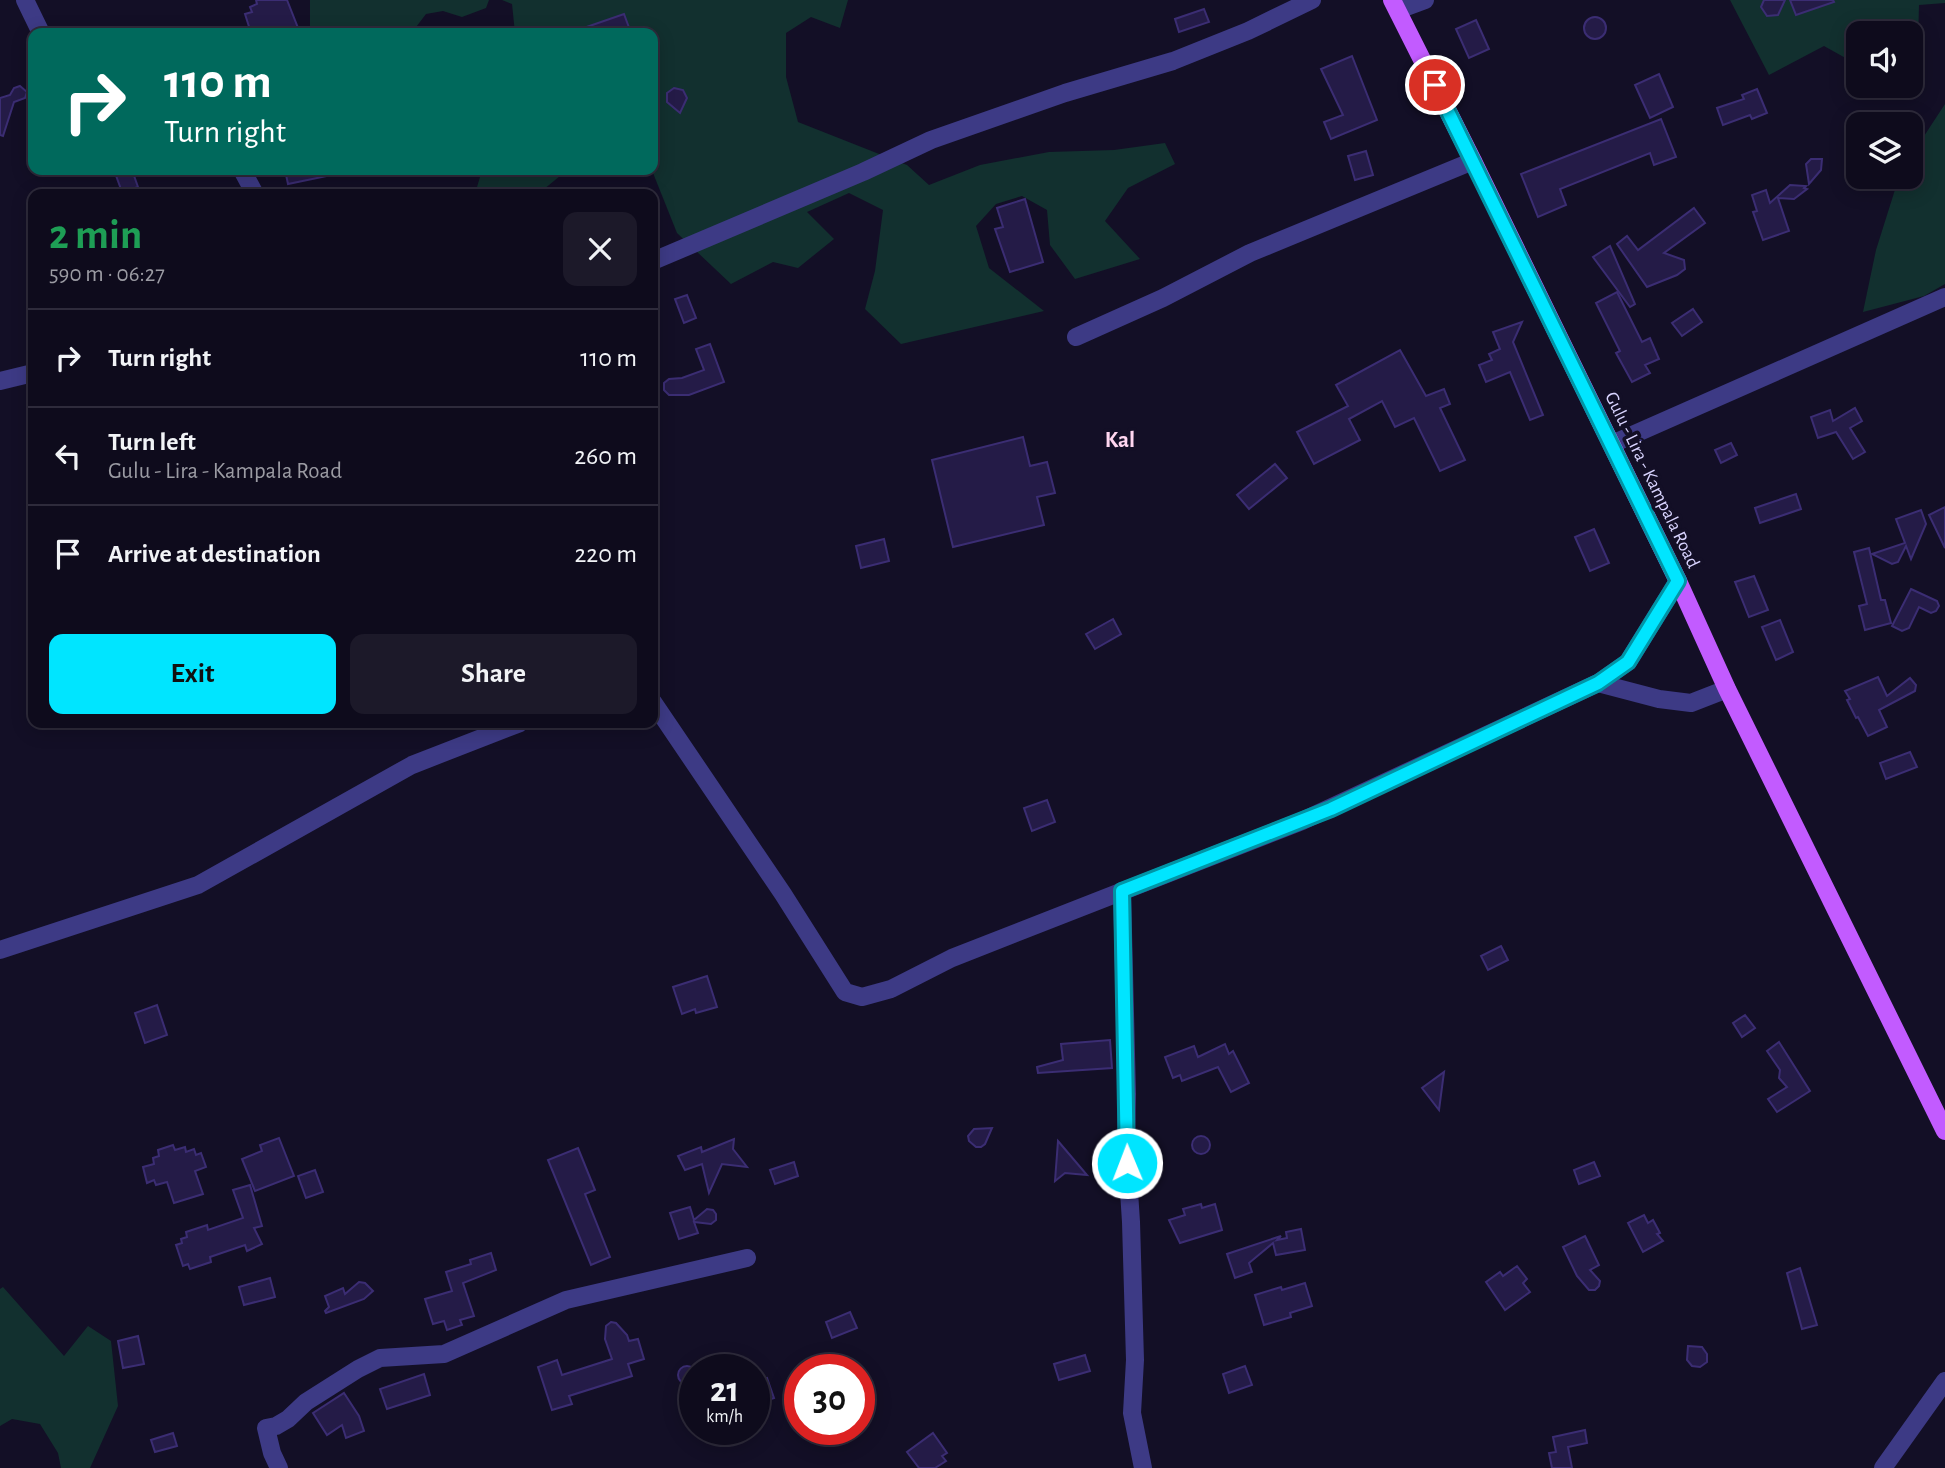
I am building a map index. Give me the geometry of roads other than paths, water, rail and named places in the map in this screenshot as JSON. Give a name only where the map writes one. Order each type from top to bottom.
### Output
[{"type":"main road","name":"Gulu - Lira - Kampala Road","points":[[1395,5],[1612,444],[1727,689],[1945,1131]]},
{"type":"street","points":[[25,0],[39,28]]},
{"type":"street","points":[[658,259],[863,172],[931,140],[1065,93],[1173,61],[1248,31],[1312,0]]},
{"type":"street","points":[[1395,5],[1425,0]]},
{"type":"street","points":[[1076,337],[1163,298],[1250,253],[1473,160]]},
{"type":"street","points":[[1612,444],[1945,297]]},
{"type":"street","points":[[0,382],[28,374]]},
{"type":"street","points":[[658,709],[776,883],[845,992],[862,997],[891,989],[952,958],[1331,809],[1598,683],[1628,662],[1678,581]]},
{"type":"street","points":[[1598,683],[1659,699],[1691,703],[1727,689]]},
{"type":"street","points":[[0,950],[198,885],[412,765],[507,728]]},
{"type":"street","points":[[1122,891],[1126,1145],[1135,1360],[1132,1413],[1143,1468]]},
{"type":"street","points":[[279,1468],[266,1428],[288,1419],[306,1402],[380,1358],[444,1354],[566,1300],[747,1258]]},
{"type":"street","points":[[1883,1468],[1945,1381]]},
{"type":"district","name":"Kal","points":[[1120,440]]}]
